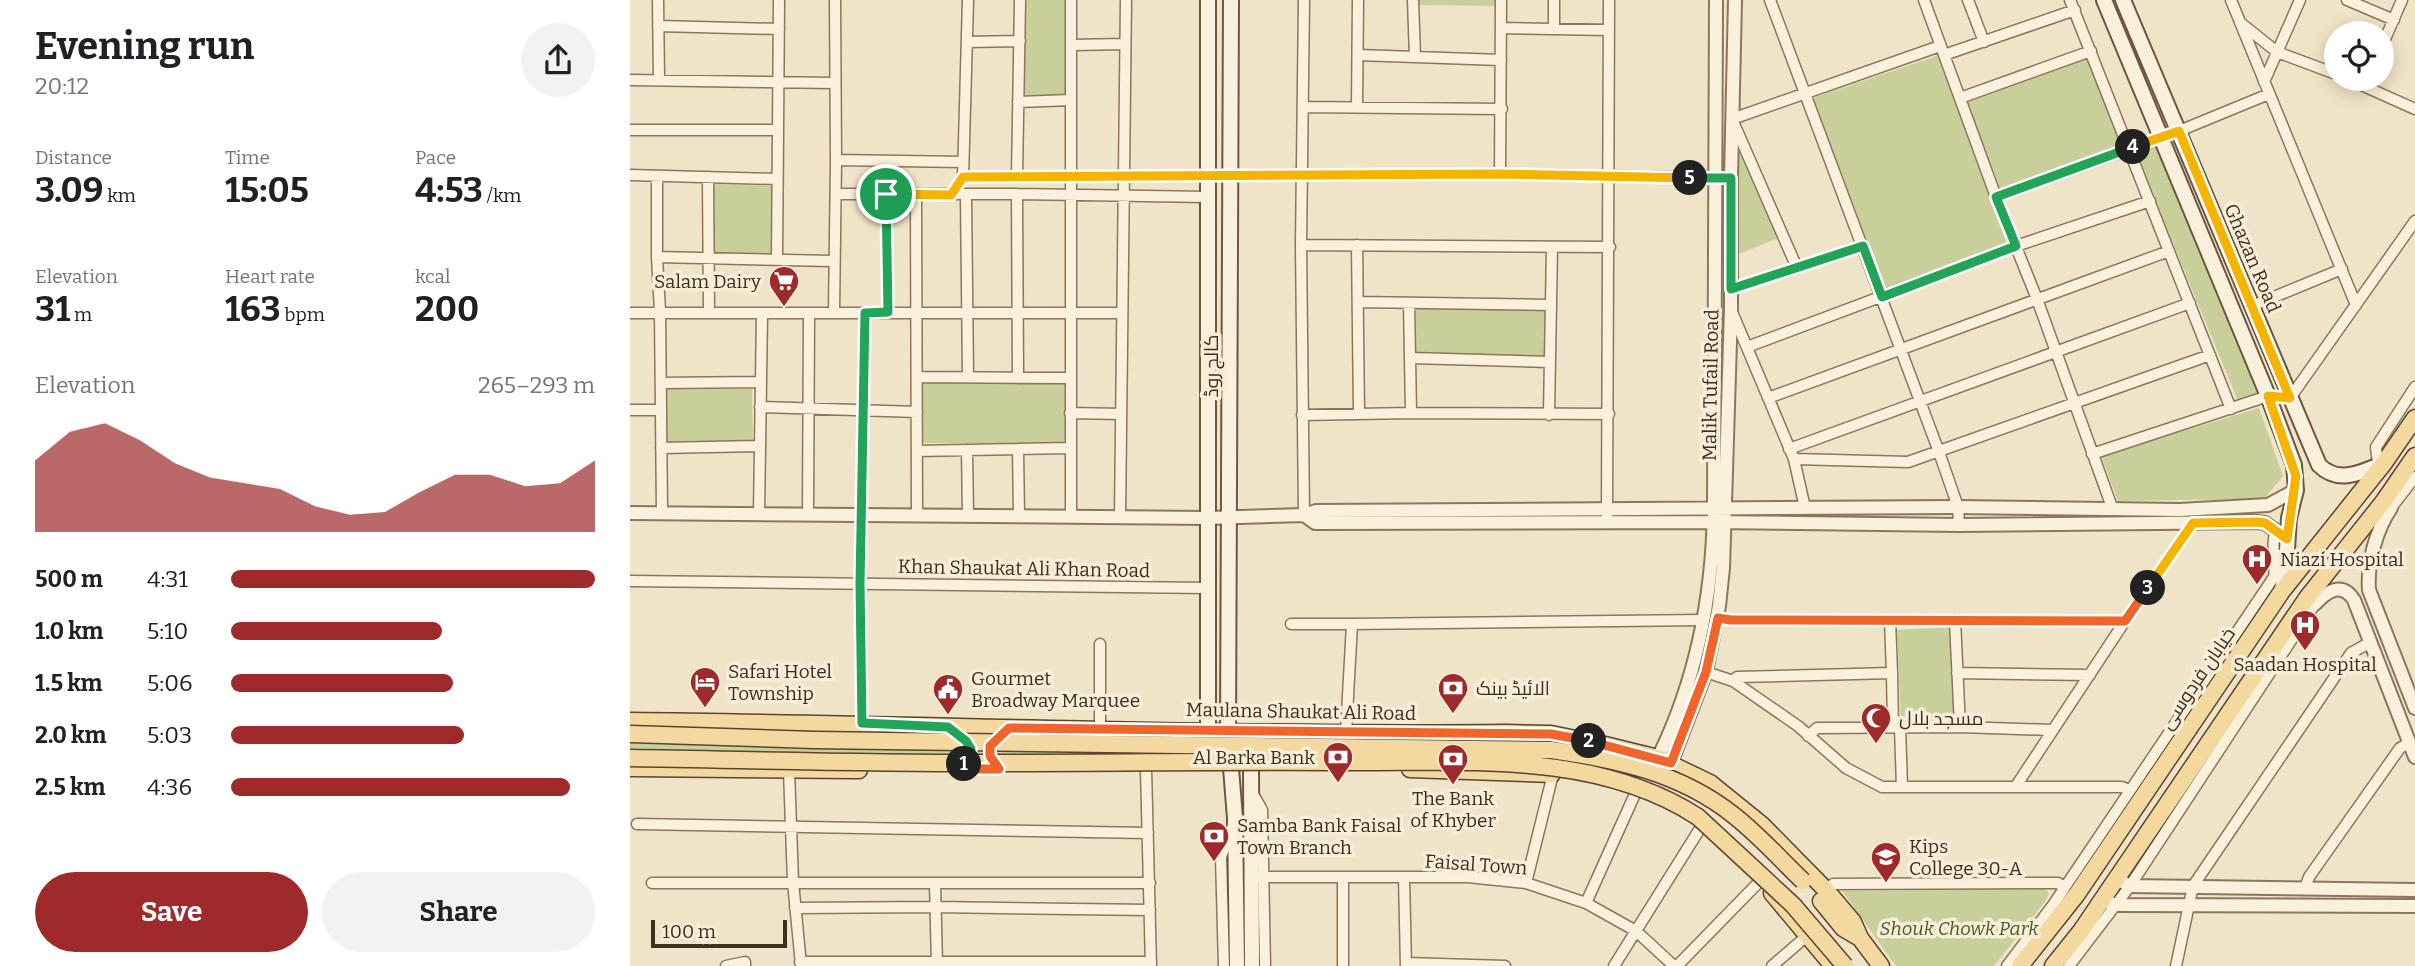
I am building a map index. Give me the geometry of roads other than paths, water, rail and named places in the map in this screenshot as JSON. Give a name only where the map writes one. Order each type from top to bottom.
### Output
[{"type":"main road","name":"کالج روڈ","points":[[1208,0],[1208,732]]},
{"type":"main road","name":"کالج روڈ","points":[[1228,732],[1231,0]]},
{"type":"main road","name":"Ghazan Road","points":[[2104,0],[2294,465],[2296,491],[2281,535],[2287,566],[2282,591]]},
{"type":"main road","name":"Ghazan Road","points":[[2123,0],[2313,454],[2325,471],[2332,475],[2345,476],[2384,463]]},
{"type":"main road","name":"خیابان فردوسی","points":[[2020,966],[2077,894],[2136,793],[2282,591],[2384,463],[2415,418]]},
{"type":"main road","points":[[2053,966],[2123,883],[2150,829],[2311,601],[2387,505],[2415,456]]},
{"type":"main road","name":"Maulana Shaukat Ali Road","points":[[630,721],[862,723],[1208,732],[1506,733],[1551,734],[1578,738],[1664,760],[1710,783],[1734,801],[1789,851],[1826,890],[1853,922],[1860,938],[1881,966]]},
{"type":"main road","points":[[948,727],[966,741],[971,749],[968,760],[955,769]]},
{"type":"main road","points":[[999,769],[990,756],[990,746],[1009,728]]},
{"type":"main road","points":[[1501,772],[1486,760],[1483,752],[1486,744],[1506,733]]},
{"type":"main road","points":[[630,734],[814,740],[1531,748],[1582,754],[1652,771],[1692,788],[1732,814],[1803,881],[1843,928],[1860,938]]},
{"type":"main road","points":[[1448,734],[1463,750],[1461,761],[1453,771]]},
{"type":"main road","points":[[630,758],[1012,763],[1410,762],[1524,765],[1573,770],[1602,776],[1646,791],[1682,806],[1699,817],[1777,888],[1846,966]]},
{"type":"main road","points":[[630,768],[1251,768],[1553,774],[1595,782],[1653,800],[1701,827],[1760,881],[1833,966]]},
{"type":"main road","points":[[1231,768],[1235,818],[1237,966]]},
{"type":"main road","points":[[1251,768],[1258,877],[1252,966]]},
{"type":"main road","points":[[2136,793],[2143,806],[2129,833],[2131,837],[2137,838],[2150,829]]},
{"type":"street","points":[[658,0],[659,80]]},
{"type":"street","points":[[777,260],[779,0]]},
{"type":"street","points":[[834,313],[835,0]]},
{"type":"street","points":[[951,195],[963,177],[968,0]]},
{"type":"street","points":[[1017,176],[1020,0]]},
{"type":"street","points":[[1071,0],[1071,517]]},
{"type":"street","points":[[1120,517],[1126,0]]},
{"type":"street","points":[[1304,0],[1301,245],[1304,515]]},
{"type":"street","points":[[1357,107],[1358,0]]},
{"type":"street","points":[[1413,0],[1415,57]]},
{"type":"street","points":[[1500,174],[1501,0]]},
{"type":"street","points":[[1554,0],[1554,29]]},
{"type":"street","points":[[1607,523],[1609,0]]},
{"type":"street","name":"Malik Tufail Road","points":[[1664,760],[1706,672],[1720,522],[1714,178],[1716,0]]},
{"type":"street","name":"Malik Tufail Road","points":[[1720,507],[1731,309],[1735,0]]},
{"type":"street","points":[[1770,0],[1921,401],[1958,507],[1959,525]]},
{"type":"street","points":[[1924,0],[2113,510]]},
{"type":"street","points":[[1968,0],[1984,41]]},
{"type":"street","points":[[2231,0],[2356,304]]},
{"type":"street","points":[[2264,82],[2300,0]]},
{"type":"street","points":[[2347,0],[2394,20],[2402,0]]},
{"type":"street","points":[[1797,268],[1732,119],[1942,51],[1984,41],[2073,5],[2231,409]]},
{"type":"street","points":[[2240,22],[2277,52],[2324,70]]},
{"type":"street","points":[[658,26],[779,29]]},
{"type":"street","points":[[1501,28],[1609,30]]},
{"type":"street","points":[[967,42],[1020,41]]},
{"type":"street","points":[[1072,45],[1125,44]]},
{"type":"street","points":[[1960,98],[2091,51]]},
{"type":"street","points":[[1358,55],[1501,60]]},
{"type":"street","points":[[630,80],[835,83]]},
{"type":"street","points":[[2382,91],[2415,109]]},
{"type":"street","points":[[1996,197],[2179,131],[2269,94]]},
{"type":"street","points":[[1018,102],[1071,100]]},
{"type":"street","points":[[1304,107],[1502,109]]},
{"type":"street","points":[[630,130],[778,130]]},
{"type":"street","points":[[836,160],[963,162]]},
{"type":"street","points":[[963,177],[1500,174],[1731,178]]},
{"type":"street","points":[[630,175],[777,179]]},
{"type":"street","points":[[657,176],[662,513]]},
{"type":"street","points":[[708,177],[709,313]]},
{"type":"street","points":[[836,194],[1208,197]]},
{"type":"street","points":[[886,194],[888,312]]},
{"type":"street","points":[[916,194],[917,516]]},
{"type":"street","points":[[1017,194],[1018,378]]},
{"type":"street","points":[[966,195],[968,377]]},
{"type":"street","points":[[1747,347],[2016,246],[2150,201]]},
{"type":"street","points":[[2092,454],[2268,396],[2290,398],[2415,221]]},
{"type":"street","points":[[1301,245],[1609,247]]},
{"type":"street","points":[[1357,245],[1359,414]]},
{"type":"street","points":[[1731,289],[1863,246]]},
{"type":"street","points":[[1549,415],[1552,247]]},
{"type":"street","points":[[1768,398],[2169,251]]},
{"type":"street","points":[[657,257],[833,261]]},
{"type":"street","points":[[2252,306],[2342,269]]},
{"type":"street","points":[[1357,302],[1551,305]]},
{"type":"street","points":[[1409,303],[1411,413]]},
{"type":"street","points":[[1789,449],[2190,303]]},
{"type":"street","points":[[1731,309],[1794,459],[1805,508]]},
{"type":"street","points":[[630,313],[1122,313]]},
{"type":"street","points":[[862,723],[860,583],[865,313]]},
{"type":"street","points":[[759,514],[762,314]]},
{"type":"street","points":[[808,515],[809,314]]},
{"type":"street","points":[[1794,459],[1908,462],[2210,355]]},
{"type":"street","points":[[1411,358],[1550,362]]},
{"type":"street","points":[[917,377],[1070,378]]},
{"type":"street","points":[[661,383],[760,382]]},
{"type":"street","points":[[2384,463],[2377,457],[2376,447],[2415,387]]},
{"type":"street","points":[[760,407],[917,412]]},
{"type":"street","points":[[630,410],[661,410]]},
{"type":"street","points":[[1070,413],[1121,414]]},
{"type":"street","points":[[1302,415],[1609,414]]},
{"type":"street","points":[[661,448],[759,446]]},
{"type":"street","points":[[1018,449],[1019,516]]},
{"type":"street","points":[[917,451],[1070,449]]},
{"type":"street","points":[[967,450],[968,516]]},
{"type":"street","points":[[2415,477],[2387,505],[2369,574],[2369,590],[2415,708]]},
{"type":"street","points":[[630,513],[1208,518],[1304,515],[1316,511],[1720,507],[2113,510],[2259,506],[2274,503],[2296,491]]},
{"type":"street","points":[[1304,515],[1315,523],[1720,522],[1959,525],[2257,522],[2265,523],[2281,535]]},
{"type":"street","points":[[2018,787],[2052,730],[2193,523]]},
{"type":"street","points":[[2007,966],[2136,793],[2274,578],[2276,568],[2273,538],[2281,535]]},
{"type":"street","name":"Khan Shaukat Ali Khan Road","points":[[630,581],[1208,588]]},
{"type":"street","points":[[2123,883],[2311,601],[2326,592],[2346,591],[2354,600],[2415,757]]},
{"type":"street","points":[[1291,624],[1711,619],[2125,621]]},
{"type":"street","name":"Malik Tufail Road","points":[[1664,760],[1711,619]]},
{"type":"street","points":[[1890,620],[1902,787]]},
{"type":"street","points":[[1955,620],[1960,727]]},
{"type":"street","points":[[1346,732],[1352,624]]},
{"type":"street","points":[[2176,966],[2193,886],[2351,653],[2371,642]]},
{"type":"street","points":[[1100,644],[1100,730]]},
{"type":"street","points":[[1706,672],[1733,681],[1808,736],[1846,768],[1882,787],[2122,787],[2136,793]]},
{"type":"street","points":[[1733,681],[1737,677],[1892,673]]},
{"type":"street","points":[[1957,673],[2090,675]]},
{"type":"street","points":[[1808,736],[1817,728],[1960,727],[2052,730]]},
{"type":"street","points":[[2305,888],[2309,877],[2392,758],[2400,748],[2409,743]]},
{"type":"street","points":[[789,770],[793,882],[801,964],[1151,964],[1146,769]]},
{"type":"street","points":[[1526,883],[1553,774]]},
{"type":"street","points":[[1586,903],[1635,794]]},
{"type":"street","points":[[1224,966],[1221,857],[1235,818]]},
{"type":"street","points":[[637,824],[1148,833]]},
{"type":"street","points":[[1614,966],[1701,827]]},
{"type":"street","points":[[1258,877],[1265,966]]},
{"type":"street","name":"Faisal Town","points":[[1258,877],[1468,877],[1526,883],[1586,903],[1636,931],[1675,966]]},
{"type":"street","points":[[1343,877],[1343,966]]},
{"type":"street","points":[[1404,877],[1406,965],[1505,966]]},
{"type":"street","points":[[1675,966],[1760,881]]},
{"type":"street","points":[[652,883],[1150,883]]},
{"type":"street","points":[[935,883],[937,964]]},
{"type":"street","points":[[1826,890],[1833,884],[2058,883],[2064,887]]},
{"type":"street","points":[[2123,883],[2415,890]]},
{"type":"street","points":[[2069,966],[2109,902],[2415,906]]},
{"type":"street","points":[[795,908],[1150,910]]},
{"type":"street","points":[[1772,966],[1808,934]]},
{"type":"street","points":[[726,966],[745,962],[745,966]]},
{"type":"place","name":"Salam Dairy","points":[[784,308]]},
{"type":"place","name":"Niazi Hospital","points":[[2257,586]]},
{"type":"place","name":"Saadan Hospital","points":[[2305,652]]},
{"type":"place","name":"Safari Hotel Township","points":[[705,709]]},
{"type":"place","name":"الائیڈ بینک","points":[[1453,715]]},
{"type":"place","name":"Gourmet Broadway Marquee","points":[[948,716]]},
{"type":"place","name":"مسجد بلال","points":[[1876,745]]},
{"type":"place","name":"Al Barka Bank","points":[[1338,784]]},
{"type":"place","name":"The Bank of Khyber","points":[[1453,786]]},
{"type":"place","name":"Samba Bank Faisal Town Branch","points":[[1214,863]]},
{"type":"place","name":"Kips College 30-A","points":[[1886,884]]},
{"type":"park label","name":"Shouk Chowk Park","points":[[1959,928]]}]
